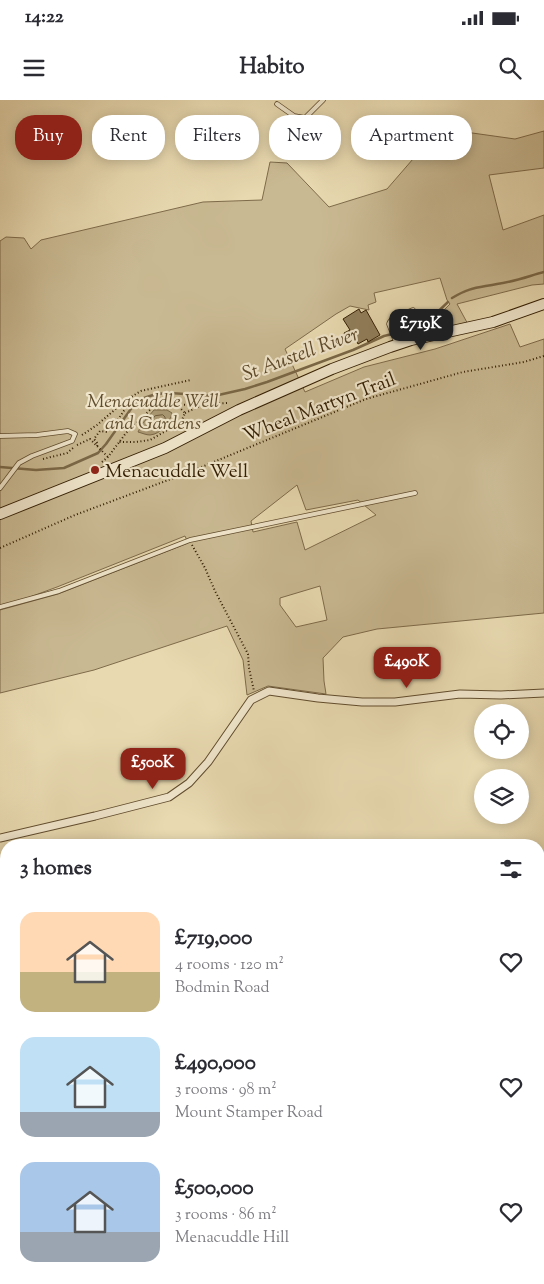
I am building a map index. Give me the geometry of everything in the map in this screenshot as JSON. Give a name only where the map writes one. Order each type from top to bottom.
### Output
[{"type":"main road","points":[[0,514],[165,448],[239,410],[396,342],[494,322],[544,304]]},
{"type":"street","points":[[0,838],[169,797],[189,783],[208,762],[251,700],[269,691],[362,702],[395,702],[460,694],[544,693]]},
{"type":"lane","points":[[277,104],[294,116],[305,118],[323,100]]},
{"type":"lane","points":[[396,342],[389,324],[390,321],[413,310]]},
{"type":"lane","points":[[0,436],[37,435],[68,431],[75,434],[72,441],[19,463],[0,488]]},
{"type":"lane","points":[[0,608],[60,591],[190,540],[415,492]]},
{"type":"path","name":"Wheal Martyn Trail","points":[[0,548],[74,515],[187,473],[366,399],[462,372],[524,362],[544,356]]},
{"type":"path","points":[[72,441],[97,425],[126,400],[141,391],[191,380]]},
{"type":"path","points":[[41,460],[67,453],[76,445],[90,439],[108,457],[126,432],[152,408],[177,405],[228,404]]},
{"type":"path","points":[[177,405],[185,413]]},
{"type":"path","points":[[119,442],[150,440],[176,425],[182,420],[185,413],[203,405]]},
{"type":"path","points":[[98,447],[94,439],[100,431],[106,432],[115,425],[126,408]]},
{"type":"path","points":[[190,540],[248,654],[252,687],[256,697]]},
{"type":"green space","name":"Menacuddle Well and Gardens","points":[[544,131],[544,168],[489,175],[503,230],[544,215],[544,284],[532,285],[457,304],[470,328],[406,344],[408,334],[428,326],[450,304],[440,278],[374,293],[376,302],[368,305],[369,310],[350,306],[285,349],[305,392],[364,367],[435,349],[510,324],[520,347],[544,339],[544,613],[377,629],[343,637],[323,658],[326,694],[268,686],[247,695],[243,660],[227,626],[94,670],[0,693],[0,610],[58,594],[188,543],[185,536],[0,608],[0,241],[6,237],[24,238],[31,249],[41,240],[203,202],[262,200],[270,162],[287,163],[329,207],[387,189],[412,160],[472,160],[472,133],[515,139]],"holes":[[[297,485],[306,510],[358,500],[376,515],[305,550],[297,522],[253,532],[251,521]],[[320,586],[327,620],[296,627],[280,605],[280,598]]]},
{"type":"water","points":[[154,410],[167,410],[172,413],[167,424],[154,434],[148,435],[138,432],[142,424]]},
{"type":"building","points":[[359,309],[361,313],[366,310],[380,335],[368,342],[367,339],[358,344],[356,340],[350,343],[344,333],[350,330],[343,319]]},
{"type":"waterway","name":"St Austell River","points":[[452,298],[474,288],[509,282],[544,272]]},
{"type":"waterway","name":"St Austell River","points":[[0,467],[36,470],[64,468],[98,453],[133,406],[144,398],[156,394],[170,393],[214,396],[245,389],[353,350],[384,336],[417,328],[425,324],[448,302]]},
{"type":"place","name":"Menacuddle Well","points":[[95,470]]}]
